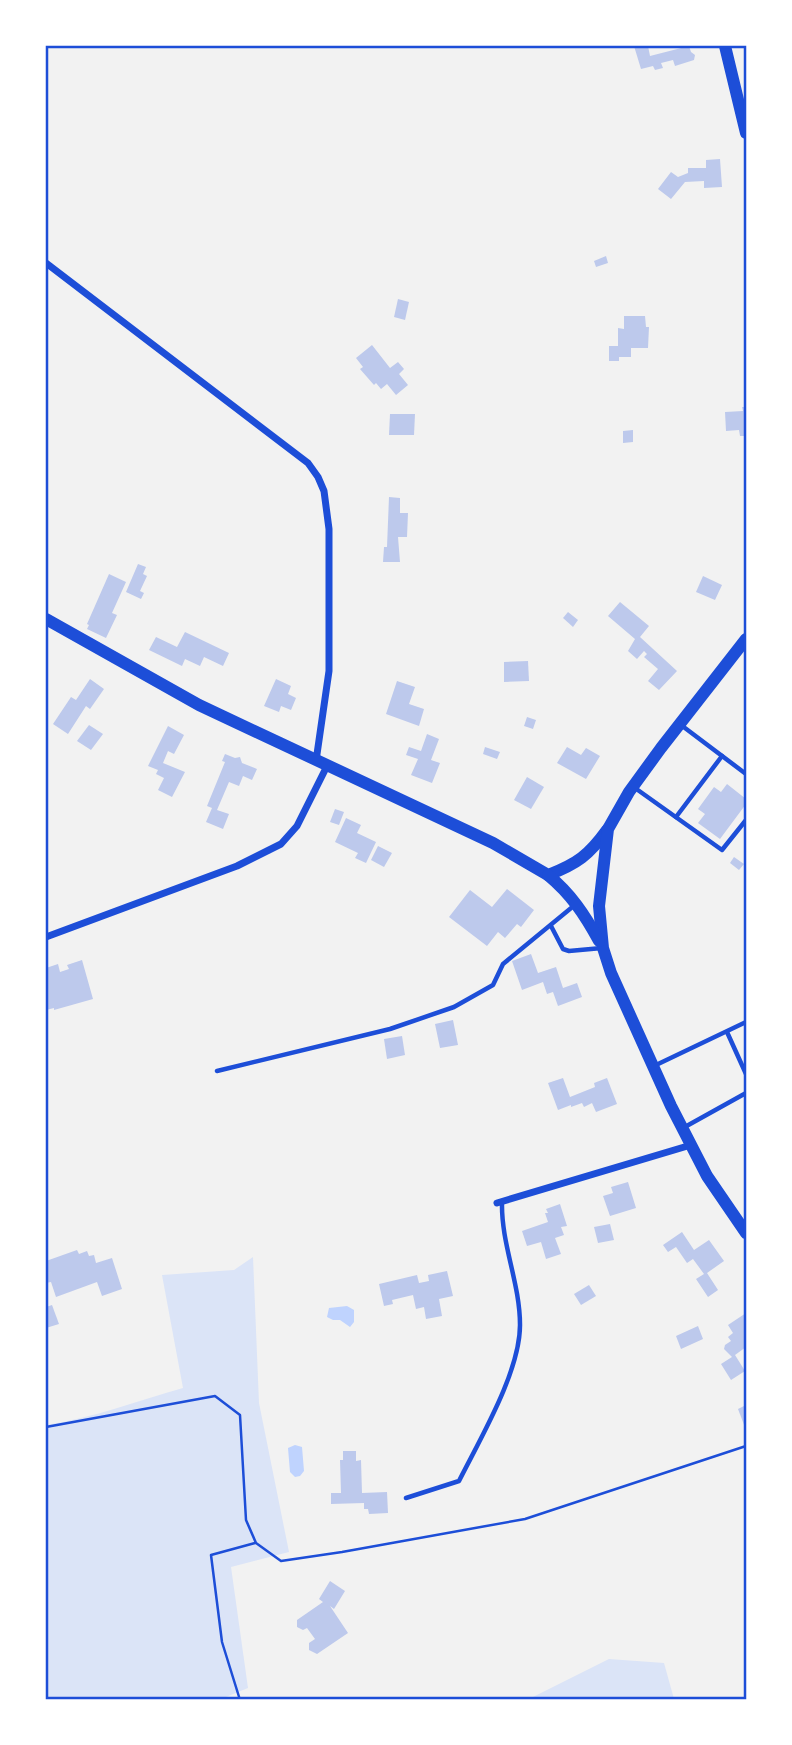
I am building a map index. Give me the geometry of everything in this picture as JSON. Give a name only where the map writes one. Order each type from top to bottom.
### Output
[{"type":"main road","points":[[725,46],[747,133]]},
{"type":"main road","points":[[46,619],[180,695],[493,843],[548,875],[565,889],[577,904],[603,948]]},
{"type":"main road","points":[[548,875],[574,865],[591,852],[633,787],[747,639]]},
{"type":"main road","points":[[608,829],[599,906],[603,948],[611,974],[682,1129],[707,1176],[747,1233]]},
{"type":"street","points":[[46,263],[308,463],[318,477],[327,507],[331,630],[322,763],[297,827],[281,844],[237,866],[46,937]]},
{"type":"street","points":[[499,1203],[691,1145]]},
{"type":"lane","points":[[680,725],[747,774]]},
{"type":"lane","points":[[676,817],[722,756]]},
{"type":"lane","points":[[633,787],[722,850],[747,820]]},
{"type":"lane","points":[[217,1071],[390,1029],[454,1007],[493,985],[503,964],[577,904]]},
{"type":"lane","points":[[551,926],[563,949],[569,951],[603,948]]},
{"type":"lane","points":[[653,1066],[747,1022]]},
{"type":"lane","points":[[727,1032],[747,1074]]},
{"type":"lane","points":[[682,1129],[747,1093]]},
{"type":"lane","points":[[406,1498],[459,1481],[512,1367],[519,1342],[520,1324],[499,1203]]},
{"type":"path","points":[[46,1427],[215,1396],[240,1415],[246,1520],[256,1543],[281,1561],[525,1519],[747,1446]]},
{"type":"path","points":[[240,1699],[222,1642],[211,1555],[256,1543]]},
{"type":"shaded area","points":[[253,1257],[259,1403],[289,1552],[231,1567],[248,1688],[221,1699],[46,1699],[46,1425],[98,1414],[183,1388],[162,1275],[234,1270]]},
{"type":"shaded area","points":[[609,1659],[664,1663],[674,1699],[529,1699]]},
{"type":"water","points":[[347,1306],[354,1310],[354,1322],[350,1327],[340,1320],[327,1317],[329,1308]]},
{"type":"water","points":[[295,1445],[302,1447],[304,1471],[295,1477],[290,1472],[288,1448]]},
{"type":"building","points":[[634,46],[648,46],[650,56],[689,46],[695,55],[694,60],[675,66],[673,60],[661,63],[663,68],[655,70],[653,66],[641,69]]},
{"type":"building","points":[[720,159],[722,187],[704,188],[704,181],[685,182],[671,199],[658,189],[671,172],[678,177],[688,173],[688,168],[706,168],[706,160]]},
{"type":"building","points":[[606,256],[608,263],[596,267],[594,261]]},
{"type":"building","points":[[398,299],[409,302],[405,320],[394,317]]},
{"type":"building","points":[[624,316],[645,316],[646,327],[649,327],[648,348],[631,348],[631,357],[619,357],[619,361],[609,361],[609,346],[618,346],[618,328],[624,329]]},
{"type":"building","points":[[372,345],[390,368],[398,362],[404,369],[399,374],[408,385],[396,395],[387,384],[381,389],[376,383],[374,385],[360,369],[363,367],[356,358]]},
{"type":"building","points":[[742,407],[746,407],[746,436],[740,436],[739,430],[726,431],[725,412],[743,411]]},
{"type":"building","points":[[390,414],[415,414],[414,435],[389,435]]},
{"type":"building","points":[[633,430],[633,442],[623,443],[623,431]]},
{"type":"building","points":[[389,497],[400,498],[400,513],[408,513],[407,537],[398,537],[400,562],[383,562],[384,547],[387,547]]},
{"type":"building","points":[[138,564],[146,567],[143,574],[147,576],[140,591],[144,593],[141,599],[126,592]]},
{"type":"building","points":[[109,574],[126,582],[112,613],[117,615],[106,638],[87,629],[87,624]]},
{"type":"building","points":[[703,576],[722,585],[715,600],[696,592]]},
{"type":"building","points":[[620,602],[649,626],[640,637],[677,671],[659,690],[648,681],[658,669],[644,657],[647,654],[644,651],[637,659],[628,651],[635,639],[608,616]]},
{"type":"building","points":[[568,612],[578,620],[573,627],[563,618]]},
{"type":"building","points":[[185,632],[229,653],[223,666],[204,657],[200,666],[185,659],[182,666],[149,650],[156,637],[177,647]]},
{"type":"building","points":[[528,661],[529,681],[504,682],[504,662]]},
{"type":"building","points":[[90,679],[104,689],[90,709],[86,706],[68,734],[53,724],[71,697],[76,700]]},
{"type":"building","points":[[276,679],[291,686],[288,694],[296,698],[291,710],[281,706],[279,712],[264,706]]},
{"type":"building","points":[[397,681],[415,687],[409,704],[424,709],[419,726],[386,714]]},
{"type":"building","points":[[527,717],[536,720],[533,729],[524,726]]},
{"type":"building","points":[[89,725],[103,734],[91,750],[77,741]]},
{"type":"building","points":[[168,726],[184,735],[174,754],[168,751],[163,763],[185,772],[172,797],[158,790],[164,778],[156,774],[158,770],[148,766]]},
{"type":"building","points":[[427,734],[439,739],[431,760],[440,763],[432,783],[411,775],[418,759],[406,755],[409,747],[421,751]]},
{"type":"building","points":[[485,747],[500,752],[497,759],[483,754]]},
{"type":"building","points":[[567,747],[581,755],[586,748],[600,756],[586,779],[557,763]]},
{"type":"building","points":[[225,754],[240,757],[242,763],[257,769],[252,780],[243,776],[239,786],[229,782],[217,810],[229,814],[223,829],[206,822],[212,808],[207,806],[225,762],[222,761]]},
{"type":"building","points":[[527,777],[544,787],[531,809],[514,800]]},
{"type":"building","points":[[727,784],[746,799],[746,804],[720,839],[698,823],[705,814],[698,809],[714,787],[721,792]]},
{"type":"building","points":[[335,809],[344,812],[339,825],[330,822]]},
{"type":"building","points":[[346,818],[361,825],[357,833],[376,842],[366,863],[355,858],[358,853],[335,842]]},
{"type":"building","points":[[378,846],[392,853],[384,867],[371,860]]},
{"type":"building","points":[[734,857],[744,864],[739,870],[730,863]]},
{"type":"building","points":[[507,889],[534,910],[521,927],[517,924],[505,938],[498,932],[487,946],[449,917],[470,890],[492,907]]},
{"type":"building","points":[[531,954],[538,973],[556,967],[563,988],[577,983],[582,997],[558,1006],[553,992],[547,994],[543,982],[522,990],[512,961]]},
{"type":"building","points":[[82,960],[93,999],[46,1010],[46,968],[58,964],[60,972],[69,969],[67,965]]},
{"type":"building","points":[[453,1020],[458,1045],[440,1048],[435,1024]]},
{"type":"building","points":[[402,1036],[405,1055],[387,1059],[384,1039]]},
{"type":"building","points":[[563,1078],[570,1097],[595,1087],[594,1083],[607,1078],[617,1104],[596,1112],[592,1103],[584,1107],[582,1103],[558,1110],[548,1083]]},
{"type":"building","points":[[628,1182],[636,1208],[610,1216],[603,1196],[613,1193],[611,1187]]},
{"type":"building","points":[[560,1204],[567,1226],[561,1227],[564,1235],[555,1238],[561,1254],[546,1259],[541,1242],[527,1246],[522,1231],[548,1222],[546,1209]]},
{"type":"building","points":[[610,1224],[614,1240],[598,1243],[594,1227]]},
{"type":"building","points":[[682,1232],[694,1250],[709,1240],[724,1261],[707,1273],[718,1290],[708,1297],[696,1279],[704,1274],[693,1259],[687,1263],[676,1247],[668,1252],[663,1245]]},
{"type":"building","points":[[77,1250],[79,1254],[87,1251],[89,1256],[94,1255],[96,1263],[112,1258],[122,1289],[102,1296],[97,1282],[56,1297],[51,1282],[46,1283],[46,1261]]},
{"type":"building","points":[[447,1271],[453,1296],[439,1299],[442,1316],[426,1319],[424,1307],[416,1309],[413,1295],[392,1300],[393,1304],[384,1306],[379,1284],[417,1275],[419,1283],[429,1281],[428,1275]]},
{"type":"building","points":[[589,1285],[596,1296],[581,1305],[574,1294]]},
{"type":"building","points":[[52,1305],[59,1324],[46,1328],[46,1307]]},
{"type":"building","points":[[746,1313],[746,1347],[735,1355],[745,1371],[731,1380],[721,1364],[732,1357],[724,1349],[731,1341],[728,1337],[733,1333],[728,1325]]},
{"type":"building","points":[[698,1326],[703,1339],[681,1349],[676,1336]]},
{"type":"building","points":[[746,1405],[746,1430],[738,1409]]},
{"type":"building","points":[[343,1451],[356,1451],[356,1461],[361,1460],[362,1493],[387,1492],[388,1513],[369,1514],[368,1509],[364,1509],[364,1503],[331,1504],[331,1493],[341,1493],[340,1460],[343,1460]]},
{"type":"building","points":[[330,1581],[345,1591],[334,1609],[330,1606],[348,1633],[317,1654],[309,1650],[309,1643],[315,1639],[307,1628],[303,1630],[297,1627],[297,1620],[323,1602],[319,1599]]}]
